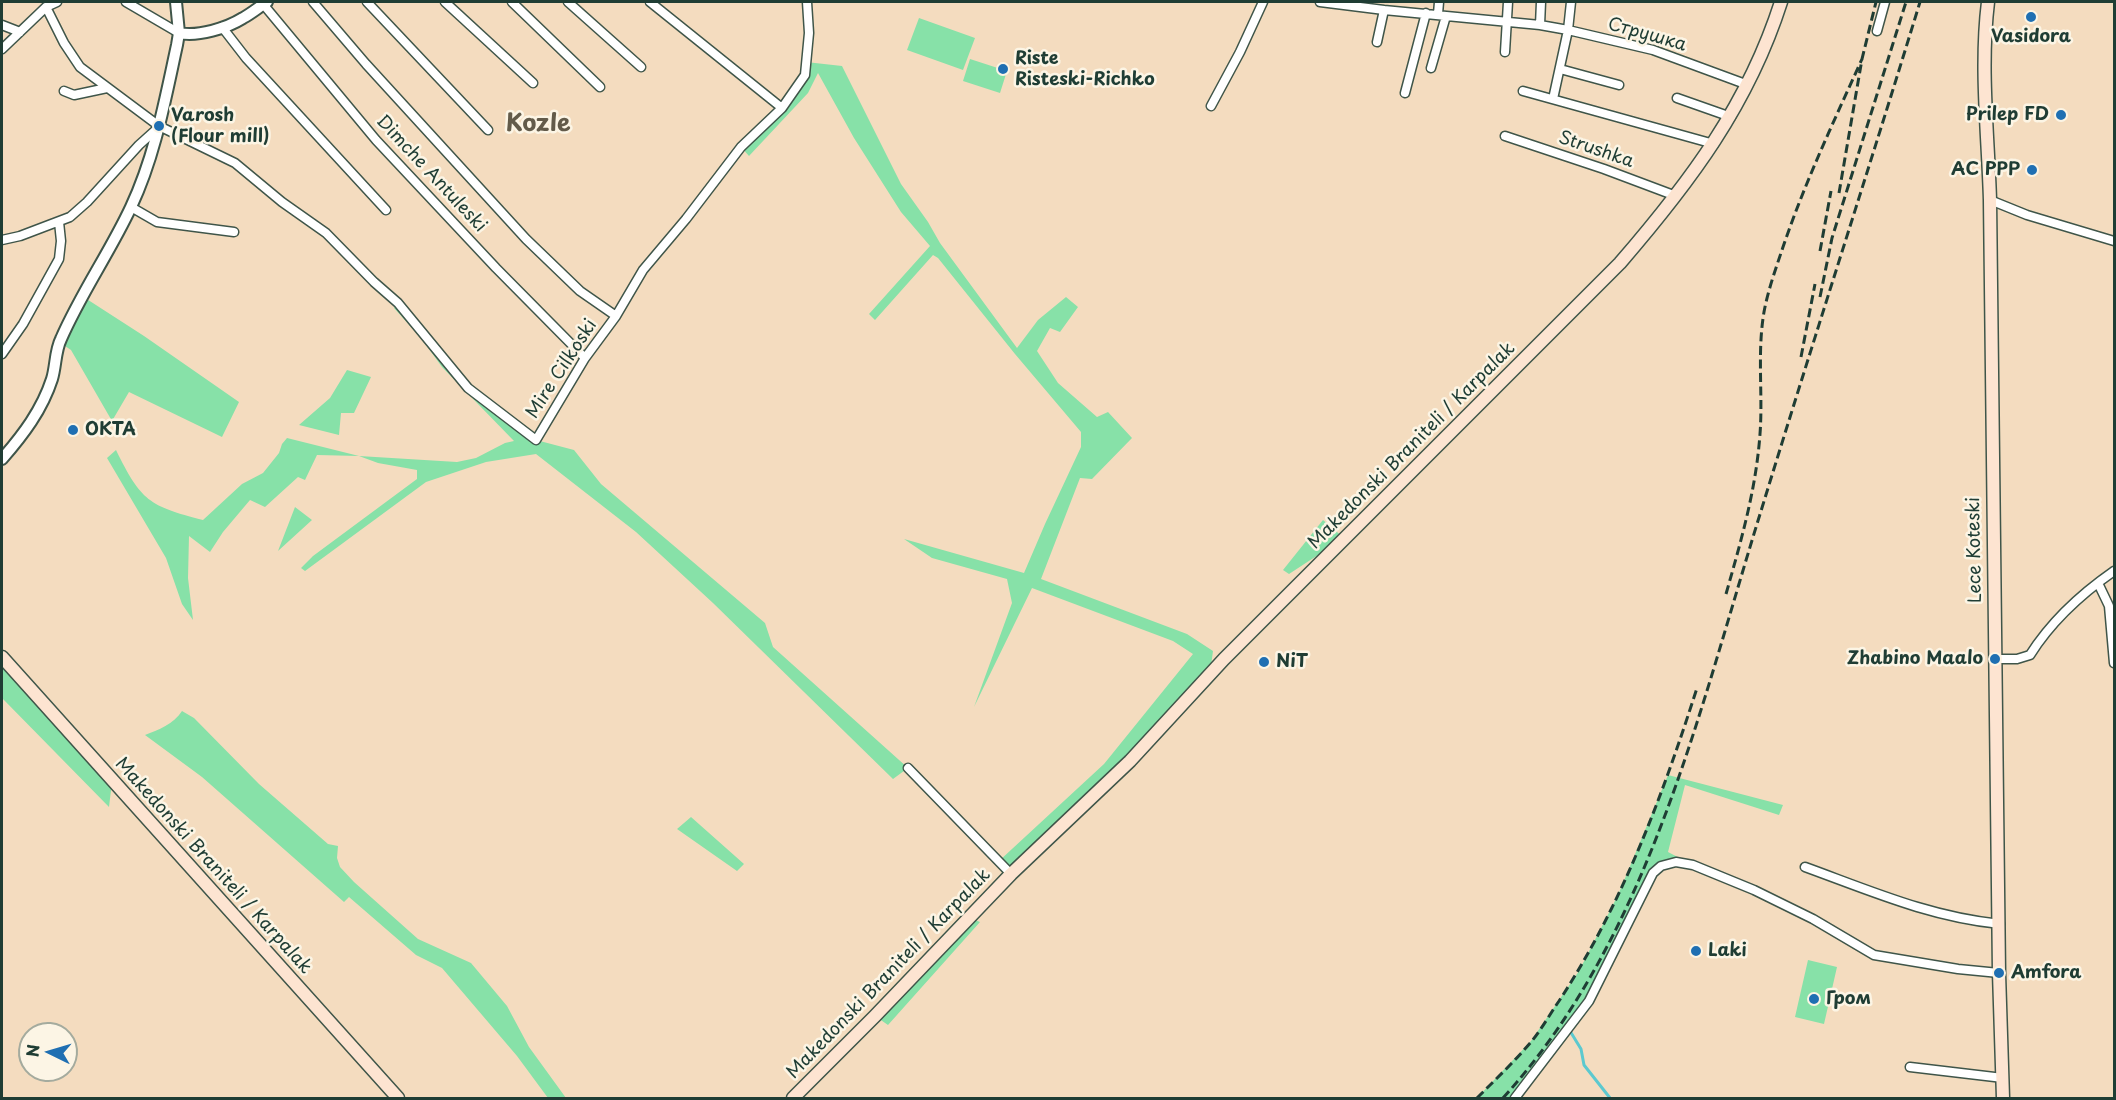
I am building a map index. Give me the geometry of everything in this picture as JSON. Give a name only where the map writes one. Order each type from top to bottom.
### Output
[{"type":"main road","name":"Makedonski Braniteli / Karpalak","points":[[793,1098],[1011,874],[1130,761],[1224,659],[1620,263],[1676,196],[1731,117],[1748,85],[1775,22],[1781,2]]},
{"type":"main road","name":"Lece Koteski","points":[[1988,2],[1985,25],[1985,72],[1990,200],[1999,973],[2003,1098]]},
{"type":"main road","name":"Makedonski Braniteli / Karpalak","points":[[2,657],[398,1098]]},
{"type":"street","points":[[2,49],[46,7],[57,2]]},
{"type":"street","points":[[126,2],[179,33]]},
{"type":"street","points":[[2,459],[36,414],[51,380],[59,342],[131,207],[148,166],[179,33],[176,2]]},
{"type":"street","name":"Dimche Antuleski","points":[[313,2],[366,64],[526,239],[580,291],[616,316]]},
{"type":"street","points":[[367,2],[488,130]]},
{"type":"street","points":[[445,2],[533,83]]},
{"type":"street","points":[[512,2],[600,87]]},
{"type":"street","points":[[568,2],[641,67]]},
{"type":"street","points":[[650,2],[782,108]]},
{"type":"street","name":"Mire Cilkoski","points":[[46,7],[64,43],[80,67],[159,126],[235,163],[282,202],[326,233],[398,303],[468,387],[536,440],[585,358],[616,316],[643,270],[686,219],[741,147],[782,108],[805,75],[809,33],[807,2]]},
{"type":"street","points":[[1211,106],[1263,2]]},
{"type":"street","name":"Струшка","points":[[1320,2],[1374,5],[1384,10],[1540,25],[1568,30],[1653,50],[1748,85]]},
{"type":"street","points":[[1431,68],[1442,15],[1439,2]]},
{"type":"street","points":[[1505,52],[1509,2]]},
{"type":"street","points":[[1540,25],[1541,2]]},
{"type":"street","points":[[1553,99],[1568,30],[1570,2]]},
{"type":"street","points":[[1877,31],[1885,2]]},
{"type":"street","name":"Dimche Antuleski","points":[[179,33],[187,35],[222,27],[242,19],[265,3],[376,140],[496,268],[585,358]]},
{"type":"street","points":[[1377,42],[1384,10]]},
{"type":"street","points":[[1405,93],[1426,14]]},
{"type":"street","points":[[2,25],[20,32]]},
{"type":"street","points":[[222,27],[246,58],[386,210]]},
{"type":"street","points":[[1560,69],[1619,85]]},
{"type":"street","points":[[64,91],[74,95],[107,88]]},
{"type":"street","name":"Strushka","points":[[1523,91],[1714,144]]},
{"type":"street","points":[[1677,98],[1731,117]]},
{"type":"street","points":[[2,240],[70,217],[159,126]]},
{"type":"street","name":"Strushka","points":[[1505,136],[1676,196]]},
{"type":"street","points":[[1990,200],[2115,241]]},
{"type":"street","points":[[131,207],[157,222],[234,232]]},
{"type":"street","points":[[2,354],[23,324],[59,259],[61,241],[59,222]]},
{"type":"street","points":[[1995,659],[2017,659],[2030,655],[2070,605],[2115,571]]},
{"type":"street","points":[[2098,583],[2109,606],[2115,663]]},
{"type":"street","name":"Makedonski Braniteli / Karpalak","points":[[908,768],[1011,874]]},
{"type":"street","points":[[1515,1098],[1589,1001],[1653,873],[1661,866],[1676,862],[1693,865],[1733,881],[1813,919],[1874,955],[1958,969],[1999,973]]},
{"type":"street","points":[[1805,867],[1923,910],[1966,921],[2000,924]]},
{"type":"street","points":[[1910,1067],[2003,1078]]},
{"type":"green space","points":[[919,18],[975,38],[963,70],[907,50]]},
{"type":"green space","points":[[970,59],[1007,71],[1000,93],[963,81]]},
{"type":"green space","points":[[806,62],[842,66],[901,184],[940,243],[1017,348],[1038,320],[1066,297],[1078,307],[1060,332],[1050,328],[1037,351],[1058,383],[1097,417],[1108,412],[1132,438],[1092,479],[1080,478],[1041,579],[1187,634],[1213,651],[1210,673],[1011,874],[999,861],[1104,764],[1193,654],[1173,641],[1032,588],[974,707],[1012,603],[1007,579],[932,558],[904,539],[1024,573],[1081,447],[1081,432],[938,258],[933,255],[875,320],[869,314],[930,246],[901,212],[854,138],[818,73],[808,93],[749,156],[741,147],[790,98],[798,86]]},
{"type":"green space","points":[[82,296],[239,402],[222,437],[129,392],[112,421],[71,350],[59,342]]},
{"type":"green space","points":[[398,303],[468,388],[536,440],[574,450],[601,484],[765,623],[773,647],[908,768],[893,779],[713,603],[636,532],[536,454],[486,462],[426,482],[305,571],[301,568],[313,556],[417,479],[417,470],[378,463],[359,456],[457,462],[476,458],[505,443],[514,441],[442,367],[421,338],[394,308]]},
{"type":"green space","points":[[347,370],[371,377],[354,413],[341,413],[339,435],[299,425],[330,398]]},
{"type":"green space","points":[[287,438],[359,456],[317,455],[305,480],[298,477],[265,507],[250,500],[223,532],[210,552],[189,536],[188,578],[193,620],[182,604],[166,558],[107,458],[116,450],[140,491],[158,505],[203,520],[242,484],[263,473],[279,453]]},
{"type":"green space","points":[[295,507],[312,520],[278,551]]},
{"type":"green space","points":[[1323,520],[1344,538],[1289,574],[1283,570]]},
{"type":"green space","points":[[2,657],[112,782],[109,807],[2,698]]},
{"type":"green space","points":[[182,711],[194,718],[259,784],[328,844],[338,846],[337,858],[340,867],[418,939],[471,963],[507,1006],[529,1047],[566,1098],[548,1098],[517,1056],[442,968],[416,955],[349,897],[344,902],[202,777],[145,735],[170,723]]},
{"type":"green space","points":[[1668,775],[1783,805],[1779,815],[1685,785],[1668,852],[1693,865],[1661,866],[1589,1001],[1515,1098],[1477,1098],[1531,1041],[1579,971],[1618,895]]},
{"type":"green space","points":[[691,817],[744,864],[737,871],[677,829]]},
{"type":"green space","points":[[970,918],[980,922],[888,1025],[875,1016]]},
{"type":"green space","name":"Гром","points":[[1808,960],[1837,967],[1824,1024],[1795,1017]]},
{"type":"waterway","points":[[1570,1031],[1581,1049],[1584,1065],[1610,1098]]},
{"type":"railway","points":[[1839,193],[1862,59],[1876,2]]},
{"type":"railway","points":[[1820,297],[1832,238],[1906,2]]},
{"type":"railway","points":[[1503,1098],[1553,1035],[1596,967],[1632,895],[1663,820],[1715,666],[1920,2]]},
{"type":"railway","points":[[1726,594],[1747,515],[1758,455],[1761,419],[1762,327],[1772,279],[1820,152],[1862,59]]},
{"type":"railway","points":[[1820,251],[1831,191]]},
{"type":"railway","points":[[1801,357],[1815,284]]},
{"type":"railway","points":[[1477,1098],[1535,1037],[1582,964],[1602,927],[1655,810],[1697,688]]},
{"type":"place","name":"Vasidora","points":[[2031,17]]},
{"type":"place","name":"Riste Risteski-Richko","points":[[1003,69]]},
{"type":"place","name":"Prilep FD","points":[[2061,115]]},
{"type":"place","name":"Varosh (Flour mill)","points":[[159,126]]},
{"type":"place","name":"АС РРР","points":[[2032,170]]},
{"type":"place","name":"OKTA","points":[[73,430]]},
{"type":"place","name":"Zhabino Maalo","points":[[1995,659]]},
{"type":"place","name":"NiT","points":[[1264,662]]},
{"type":"place","name":"Laki","points":[[1696,951]]},
{"type":"place","name":"Amfora","points":[[1999,973]]},
{"type":"place","name":"Гром","points":[[1814,999]]},
{"type":"district","name":"Kozle","points":[[538,124]]}]
